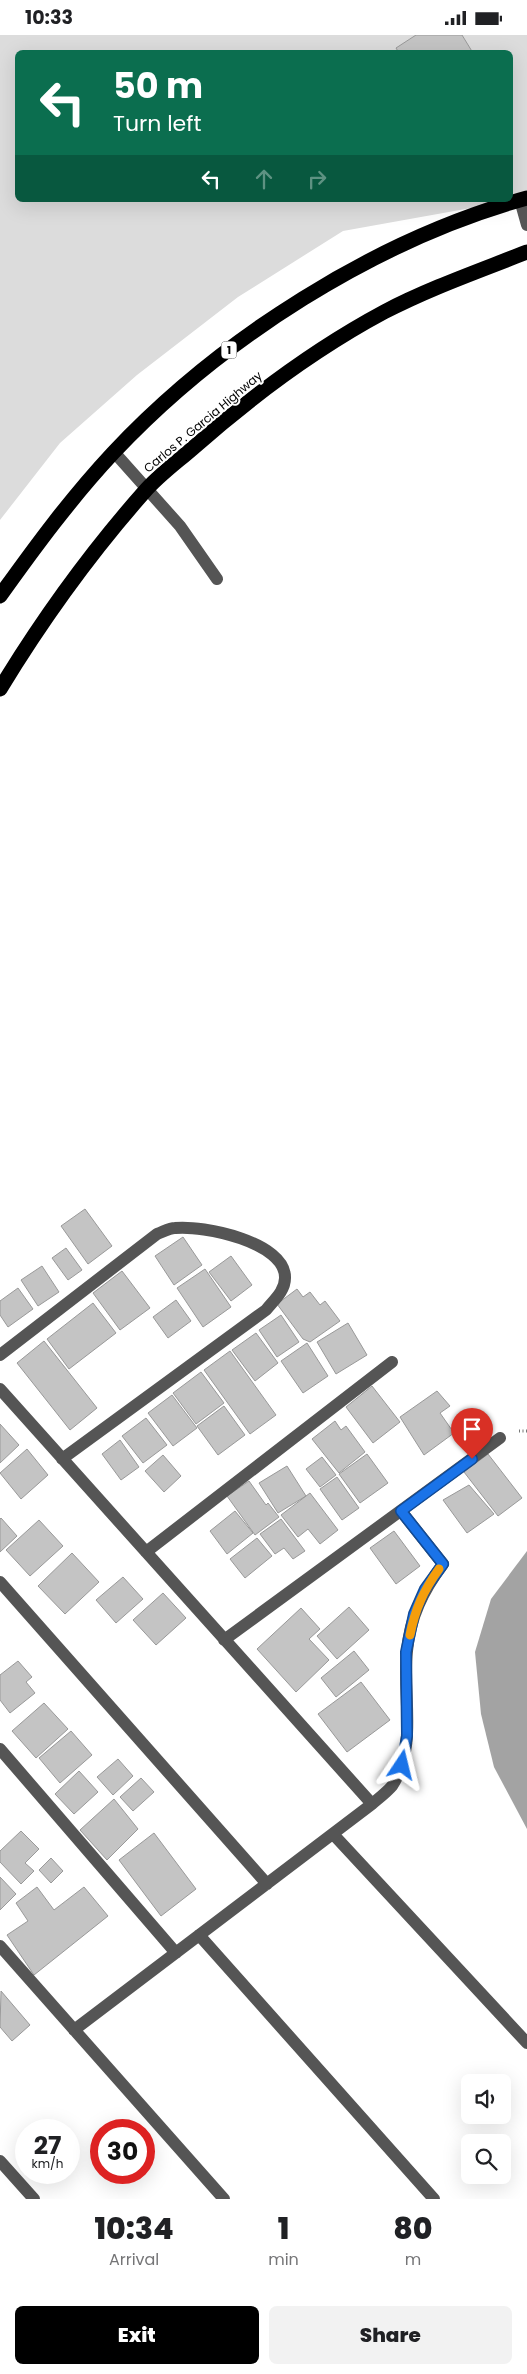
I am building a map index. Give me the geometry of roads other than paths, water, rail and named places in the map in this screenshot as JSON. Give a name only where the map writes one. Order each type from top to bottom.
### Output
[{"type":"highway","name":"1","points":[[0,596],[42,538],[114,452],[214,361],[308,295],[363,263],[424,235],[523,199]]},
{"type":"highway","name":"Carlos P. Garcia Highway","points":[[0,689],[26,646],[78,574],[146,489],[243,405],[332,343],[384,312],[442,285],[527,252]]},
{"type":"street","points":[[523,199],[527,225]]},
{"type":"street","points":[[114,452],[180,526],[217,579]]},
{"type":"street","points":[[0,1355],[157,1234],[173,1227],[198,1227],[253,1243],[275,1256],[284,1267],[286,1279],[282,1292],[266,1310],[62,1459]]},
{"type":"street","points":[[146,1553],[392,1362]]},
{"type":"street","points":[[0,1389],[372,1804]]},
{"type":"street","points":[[224,1640],[500,1438]]},
{"type":"street","points":[[74,2030],[372,1804],[391,1786],[402,1765],[407,1736],[406,1652],[414,1614],[425,1589],[443,1564],[401,1511]]},
{"type":"street","points":[[0,1582],[267,1884]]},
{"type":"street","points":[[0,1749],[176,1953]]},
{"type":"street","points":[[333,1834],[527,2043]]},
{"type":"street","points":[[200,1935],[434,2199]]},
{"type":"street","points":[[0,1946],[224,2199]]},
{"type":"street","points":[[0,2161],[34,2199]]}]
